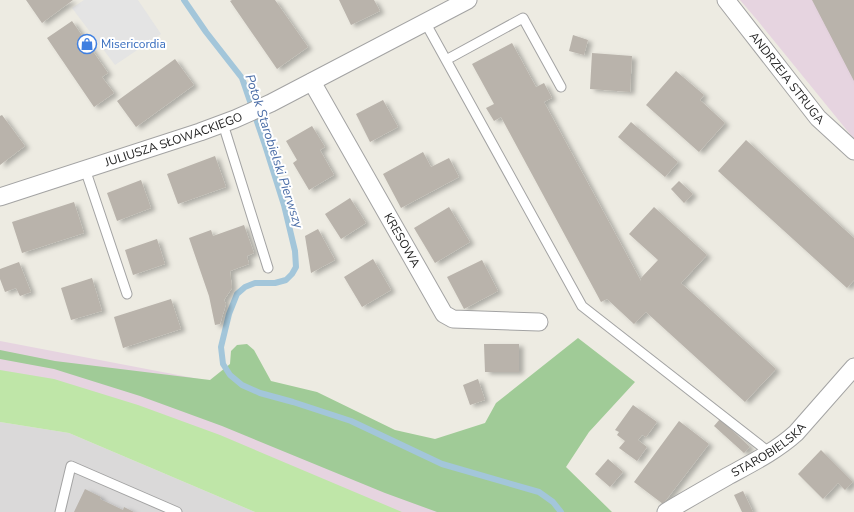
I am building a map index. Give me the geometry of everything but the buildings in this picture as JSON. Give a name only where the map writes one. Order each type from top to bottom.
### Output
[{"type":"street","name":"JULIUSZA SŁOWACKIEGO","points":[[0,197],[229,122],[271,103],[468,0]]},
{"type":"street","name":"ANDRZEJA STRUGA","points":[[726,0],[818,118],[854,151]]},
{"type":"street","name":"KRESOWA","points":[[312,82],[444,314],[453,319],[539,322]]},
{"type":"street","name":"STAROBIELSKA","points":[[666,512],[700,491],[770,453],[796,433],[854,367]]},
{"type":"lane","points":[[446,60],[523,18],[561,88]]},
{"type":"lane","points":[[425,22],[582,306],[770,453]]},
{"type":"lane","points":[[229,122],[268,268]]},
{"type":"lane","points":[[85,169],[127,294]]},
{"type":"lane","points":[[60,512],[71,466],[164,509],[178,512]]},
{"type":"shaded area","points":[[84,0],[138,0],[161,34],[115,65],[72,8]]},
{"type":"shaded area","points":[[740,0],[854,0],[854,139],[758,21]]},
{"type":"shaded area","points":[[0,341],[199,379],[514,512],[339,512],[0,393]]},
{"type":"shaded area","points":[[0,422],[69,433],[255,512],[0,512]]},
{"type":"green space","points":[[578,338],[635,382],[589,432],[566,467],[612,512],[437,512],[385,493],[222,426],[140,396],[54,369],[0,359],[0,350],[55,361],[210,380],[230,364],[231,351],[237,345],[247,344],[254,350],[271,381],[317,392],[395,430],[435,439],[485,423],[496,403]]},
{"type":"green space","points":[[0,370],[54,379],[138,405],[220,435],[402,512],[255,512],[69,433],[0,422]]},
{"type":"waterway","name":"Potok Starobielski Pierwszy","points":[[184,0],[206,32],[242,78],[284,205],[295,251],[296,267],[286,280],[275,283],[255,283],[245,287],[237,294],[229,314],[221,347],[223,364],[230,375],[242,385],[260,393],[351,421],[442,464],[539,492],[553,502],[561,512]]},
{"type":"place","name":"Misericordia","points":[[87,44]]}]
